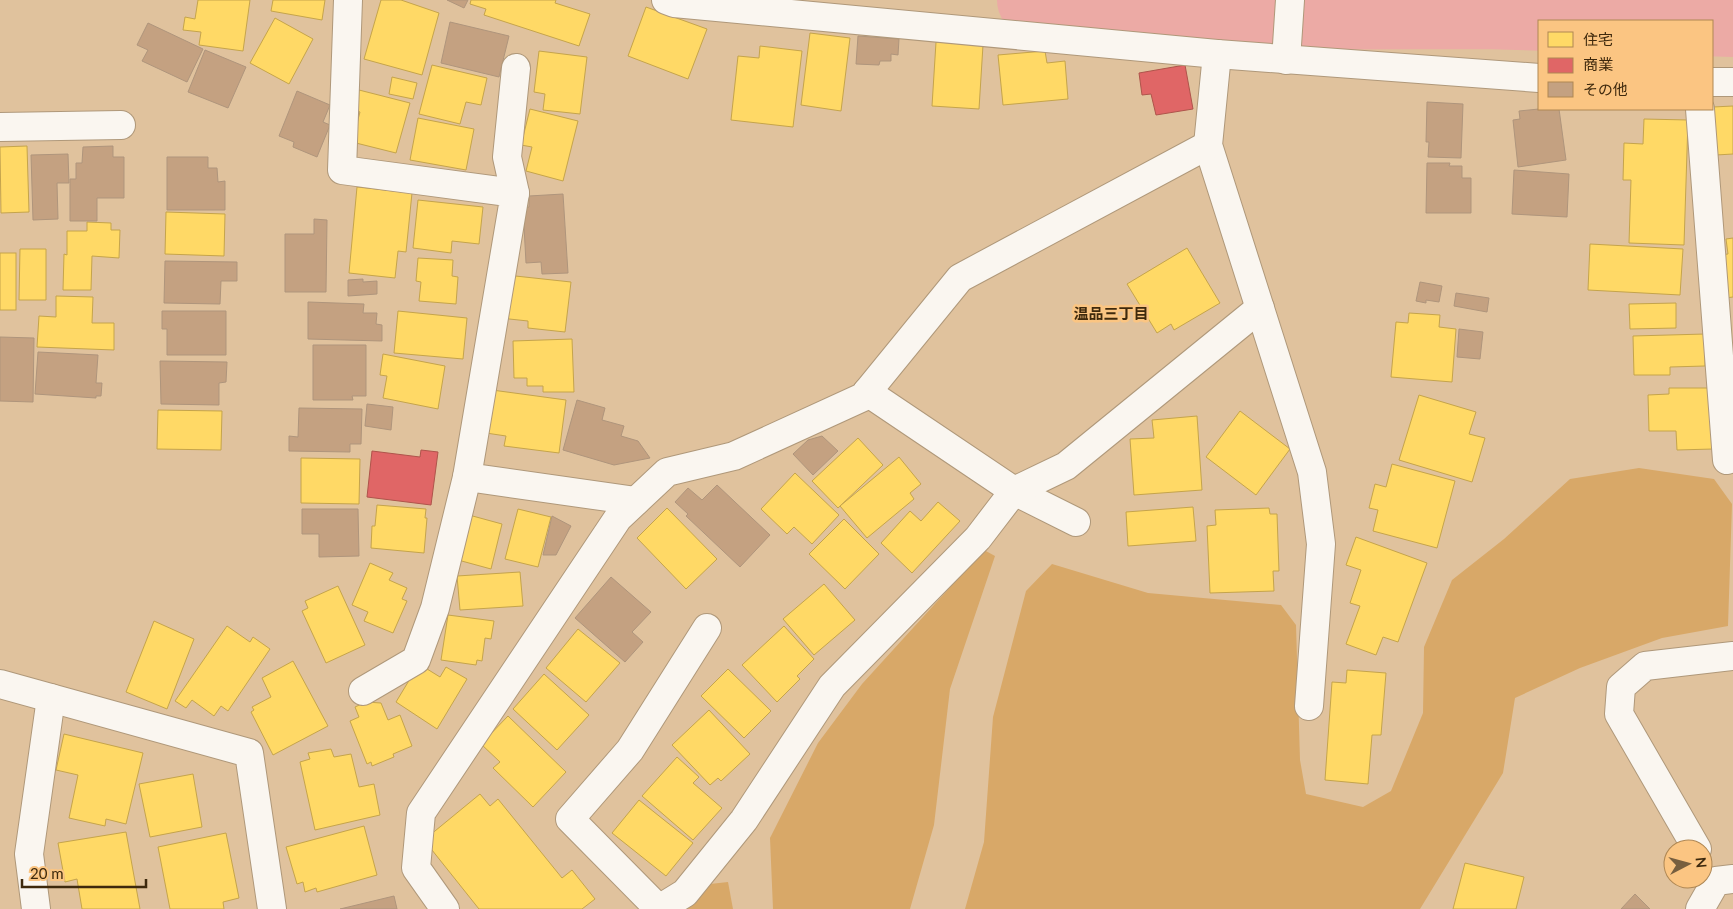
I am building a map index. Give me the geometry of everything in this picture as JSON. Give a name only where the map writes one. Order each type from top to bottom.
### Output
[{"type":"street","points":[[348,0],[342,170],[515,193]]},
{"type":"street","points":[[666,0],[683,4],[1217,54],[1538,78]]},
{"type":"street","points":[[1286,60],[1290,0]]},
{"type":"street","points":[[1217,54],[1208,145],[1312,472],[1321,544],[1309,706]]},
{"type":"street","points":[[363,692],[416,660],[435,608],[467,476],[515,193],[507,157],[516,68]]},
{"type":"street","points":[[1713,82],[1733,82]]},
{"type":"street","points":[[1700,110],[1727,460]]},
{"type":"street","points":[[0,127],[121,125]]},
{"type":"street","points":[[445,909],[416,868],[421,813],[618,518],[667,472],[734,456],[863,397],[960,278],[1208,145]]},
{"type":"street","points":[[708,628],[630,750],[570,820],[659,909],[685,892],[744,820],[832,686],[978,538],[1014,490],[1066,466],[1260,308]]},
{"type":"street","points":[[868,392],[1014,490],[1076,522]]},
{"type":"street","points":[[467,476],[636,501]]},
{"type":"street","points":[[1691,839],[1619,714],[1621,687],[1645,666],[1733,656]]},
{"type":"street","points":[[0,684],[249,753],[272,909]]},
{"type":"street","points":[[36,909],[28,854],[51,698]]},
{"type":"street","points":[[1700,909],[1721,878]]},
{"type":"shaded area","points":[[1639,468],[1714,479],[1732,504],[1728,626],[1662,638],[1580,668],[1515,698],[1503,773],[1420,909],[965,909],[984,842],[993,717],[1026,591],[1052,564],[1148,593],[1281,605],[1296,625],[1300,760],[1306,794],[1363,807],[1391,791],[1423,713],[1424,647],[1452,580],[1504,539],[1570,479]]},
{"type":"shaded area","points":[[984,550],[995,556],[950,689],[934,825],[910,909],[773,909],[770,838],[818,743],[862,684]]},
{"type":"shaded area","points":[[728,882],[733,909],[677,909],[710,884]]},
{"type":"building: 住宅","points":[[198,0],[250,0],[243,51],[199,45],[201,32],[183,30],[185,17],[195,19]]},
{"type":"building: 住宅","points":[[273,0],[325,0],[322,20],[271,11]]},
{"type":"building: 住宅","points":[[381,0],[401,0],[439,13],[422,75],[364,59]]},
{"type":"building: 住宅","points":[[471,0],[556,0],[555,3],[590,14],[579,46],[484,15],[486,9],[470,4]]},
{"type":"building: 住宅","points":[[646,7],[707,29],[688,79],[628,56]]},
{"type":"building: 住宅","points":[[275,18],[313,39],[289,84],[250,63]]},
{"type":"building: 住宅","points":[[810,33],[850,38],[841,111],[801,105]]},
{"type":"building: 住宅","points":[[936,42],[983,45],[979,109],[932,106]]},
{"type":"building: 住宅","points":[[760,46],[802,51],[793,127],[731,120],[738,56],[759,58]]},
{"type":"building: 住宅","points":[[539,51],[587,57],[580,114],[543,110],[545,94],[534,92]]},
{"type":"building: 住宅","points":[[1045,51],[1047,63],[1065,61],[1068,99],[1003,105],[998,55]]},
{"type":"building: 住宅","points":[[432,65],[487,78],[481,105],[466,102],[460,124],[419,114]]},
{"type":"building: 住宅","points":[[392,77],[417,83],[413,99],[389,94]]},
{"type":"building: 住宅","points":[[359,90],[410,103],[396,153],[352,142],[360,112],[354,110]]},
{"type":"building: 住宅","points":[[1733,106],[1733,154],[1716,155],[1713,107]]},
{"type":"building: 住宅","points":[[530,109],[578,121],[563,181],[526,171],[532,147],[521,145]]},
{"type":"building: 住宅","points":[[418,118],[474,129],[466,170],[410,160]]},
{"type":"building: 住宅","points":[[1644,119],[1688,120],[1684,245],[1629,243],[1631,180],[1623,180],[1624,143],[1643,144]]},
{"type":"building: 住宅","points":[[27,146],[29,212],[1,213],[0,147]]},
{"type":"building: 住宅","points":[[357,187],[412,193],[406,252],[398,251],[395,278],[349,273]]},
{"type":"building: 住宅","points":[[418,200],[483,207],[479,244],[452,241],[451,253],[413,248]]},
{"type":"building: 住宅","points":[[166,212],[225,214],[224,256],[165,254]]},
{"type":"building: 住宅","points":[[87,222],[111,223],[111,230],[120,230],[119,258],[92,256],[91,290],[63,290],[64,254],[67,255],[67,231],[87,231]]},
{"type":"building: 住宅","points":[[1733,238],[1733,297],[1725,298],[1719,255],[1728,254],[1726,239]]},
{"type":"building: 住宅","points":[[1590,244],[1683,249],[1680,295],[1588,290]]},
{"type":"building: 住宅","points":[[1187,248],[1220,303],[1174,330],[1171,324],[1157,333],[1127,284]]},
{"type":"building: 住宅","points":[[20,249],[46,249],[46,300],[19,300]]},
{"type":"building: 住宅","points":[[0,253],[16,253],[16,310],[0,310]]},
{"type":"building: 住宅","points":[[418,258],[453,260],[452,276],[458,277],[456,304],[419,301],[421,282],[416,281]]},
{"type":"building: 住宅","points":[[506,275],[571,282],[565,332],[528,328],[528,321],[500,318]]},
{"type":"building: 住宅","points":[[56,296],[93,297],[92,323],[114,323],[114,350],[37,347],[39,316],[56,317]]},
{"type":"building: 住宅","points":[[1676,303],[1676,328],[1630,329],[1629,304]]},
{"type":"building: 住宅","points":[[398,311],[467,318],[463,359],[394,353]]},
{"type":"building: 住宅","points":[[1409,313],[1440,315],[1439,327],[1456,329],[1452,382],[1391,377],[1396,322],[1408,323]]},
{"type":"building: 住宅","points":[[1705,334],[1705,366],[1670,367],[1670,375],[1634,375],[1633,336]]},
{"type":"building: 住宅","points":[[572,339],[574,392],[543,392],[543,386],[527,386],[527,378],[514,378],[513,341]]},
{"type":"building: 住宅","points":[[383,354],[445,366],[438,409],[383,398],[387,376],[380,375]]},
{"type":"building: 住宅","points":[[1669,388],[1711,388],[1713,449],[1677,450],[1676,431],[1649,431],[1648,395],[1669,394]]},
{"type":"building: 住宅","points":[[492,390],[566,400],[559,453],[504,446],[506,436],[486,433]]},
{"type":"building: 住宅","points":[[1419,395],[1476,412],[1469,434],[1485,438],[1472,482],[1399,460]]},
{"type":"building: 住宅","points":[[158,410],[222,411],[221,450],[157,449]]},
{"type":"building: 住宅","points":[[1240,411],[1290,449],[1256,495],[1206,457]]},
{"type":"building: 住宅","points":[[1197,416],[1202,490],[1134,495],[1130,439],[1154,438],[1152,420]]},
{"type":"building: 住宅","points":[[858,438],[883,465],[838,508],[812,481]]},
{"type":"building: 住宅","points":[[899,457],[921,484],[910,493],[914,499],[867,538],[840,506]]},
{"type":"building: 住宅","points":[[301,458],[360,459],[359,504],[301,503]]},
{"type":"building: 住宅","points":[[1392,464],[1455,481],[1437,548],[1373,531],[1378,510],[1369,508],[1375,484],[1386,487]]},
{"type":"building: 住宅","points":[[795,473],[839,515],[812,544],[794,527],[787,534],[761,509]]},
{"type":"building: 住宅","points":[[938,502],[960,521],[912,573],[881,543],[910,511],[921,521]]},
{"type":"building: 住宅","points":[[377,505],[426,509],[424,553],[371,548],[372,526],[375,526]]},
{"type":"building: 住宅","points":[[1193,507],[1196,541],[1128,546],[1126,512]]},
{"type":"building: 住宅","points":[[667,508],[717,559],[686,589],[637,538]]},
{"type":"building: 住宅","points":[[1269,508],[1270,514],[1277,514],[1279,571],[1273,571],[1274,591],[1210,593],[1207,526],[1216,525],[1215,510]]},
{"type":"building: 住宅","points":[[518,509],[551,517],[538,567],[505,559]]},
{"type":"building: 住宅","points":[[469,515],[502,524],[491,569],[458,560]]},
{"type":"building: 住宅","points":[[844,519],[879,554],[845,589],[809,554]]},
{"type":"building: 住宅","points":[[1356,537],[1427,563],[1398,642],[1383,637],[1376,655],[1346,644],[1360,606],[1350,603],[1361,570],[1346,565]]},
{"type":"building: 住宅","points":[[370,563],[393,573],[389,580],[407,588],[402,599],[407,601],[393,633],[364,621],[368,612],[352,605]]},
{"type":"building: 住宅","points":[[520,572],[523,606],[460,610],[457,576]]},
{"type":"building: 住宅","points":[[824,584],[855,620],[814,655],[783,619]]},
{"type":"building: 住宅","points":[[338,586],[365,645],[326,663],[302,611],[308,608],[305,601]]},
{"type":"building: 住宅","points":[[448,615],[494,621],[491,639],[485,638],[482,661],[477,660],[476,665],[441,660]]},
{"type":"building: 住宅","points":[[154,621],[194,639],[167,709],[126,692]]},
{"type":"building: 住宅","points":[[227,626],[250,642],[253,637],[270,649],[228,711],[221,706],[214,716],[192,700],[186,708],[175,701]]},
{"type":"building: 住宅","points":[[784,626],[814,659],[797,676],[800,679],[777,702],[742,665]]},
{"type":"building: 住宅","points":[[578,629],[620,663],[586,702],[546,668]]},
{"type":"building: 住宅","points":[[293,661],[328,726],[273,755],[251,712],[254,710],[252,707],[271,697],[262,678]]},
{"type":"building: 住宅","points":[[419,664],[440,677],[446,667],[467,679],[437,729],[396,702]]},
{"type":"building: 住宅","points":[[728,669],[771,711],[744,738],[701,696]]},
{"type":"building: 住宅","points":[[1347,670],[1386,673],[1381,735],[1372,735],[1368,784],[1325,780],[1332,682],[1346,683]]},
{"type":"building: 住宅","points":[[544,674],[589,715],[557,750],[513,709]]},
{"type":"building: 住宅","points":[[366,702],[381,703],[388,720],[400,715],[412,746],[393,754],[394,757],[372,766],[371,762],[367,764],[350,721],[359,717],[355,707]]},
{"type":"building: 住宅","points":[[709,710],[750,754],[721,781],[718,778],[710,785],[672,745]]},
{"type":"building: 住宅","points":[[508,716],[566,772],[533,807],[493,768],[500,762],[481,744]]},
{"type":"building: 住宅","points":[[64,734],[143,753],[126,824],[106,819],[105,826],[69,818],[78,775],[56,770]]},
{"type":"building: 住宅","points":[[331,749],[334,757],[351,754],[359,787],[374,784],[380,815],[315,830],[300,762],[310,759],[308,753]]},
{"type":"building: 住宅","points":[[677,757],[699,777],[693,783],[722,808],[693,840],[642,796]]},
{"type":"building: 住宅","points":[[193,774],[202,827],[150,837],[139,784]]},
{"type":"building: 住宅","points":[[480,794],[490,806],[498,799],[562,878],[572,870],[595,899],[582,909],[479,909],[424,840]]},
{"type":"building: 住宅","points":[[639,800],[693,843],[666,876],[612,833]]},
{"type":"building: 住宅","points":[[364,826],[377,875],[317,892],[316,888],[305,892],[303,882],[297,884],[286,847]]},
{"type":"building: 住宅","points":[[126,832],[140,909],[82,909],[77,879],[65,882],[58,843]]},
{"type":"building: 住宅","points":[[226,833],[239,898],[223,902],[224,909],[170,909],[158,847]]},
{"type":"building: 住宅","points":[[1465,863],[1524,877],[1516,909],[1453,909]]},
{"type":"building: 商業","points":[[1185,65],[1193,109],[1156,115],[1151,94],[1142,95],[1139,73]]},
{"type":"building: 商業","points":[[421,450],[438,452],[431,505],[367,497],[372,451],[420,457]]},
{"type":"building: その他","points":[[447,0],[468,0],[464,8]]},
{"type":"building: その他","points":[[450,22],[509,36],[499,77],[441,63]]},
{"type":"building: その他","points":[[148,23],[203,49],[187,82],[142,61],[148,50],[137,45]]},
{"type":"building: その他","points":[[858,36],[899,39],[898,55],[891,54],[891,61],[880,61],[879,65],[856,64]]},
{"type":"building: その他","points":[[205,50],[246,67],[228,108],[188,92]]},
{"type":"building: その他","points":[[297,91],[330,105],[323,122],[330,125],[317,157],[293,147],[294,142],[279,136]]},
{"type":"building: その他","points":[[1427,102],[1463,104],[1461,158],[1428,157],[1429,142],[1426,142]]},
{"type":"building: その他","points":[[1559,110],[1566,160],[1518,167],[1513,120],[1520,119],[1519,111]]},
{"type":"building: その他","points":[[113,146],[113,157],[124,157],[124,198],[97,198],[97,221],[70,221],[70,179],[76,179],[76,163],[82,163],[83,147]]},
{"type":"building: その他","points":[[68,154],[69,183],[57,183],[58,219],[33,220],[31,155]]},
{"type":"building: その他","points":[[167,157],[208,157],[208,168],[217,168],[218,182],[225,181],[225,210],[167,210]]},
{"type":"building: その他","points":[[1427,163],[1450,163],[1449,166],[1462,166],[1462,178],[1471,178],[1471,213],[1426,213]]},
{"type":"building: その他","points":[[1514,170],[1569,174],[1567,217],[1512,214]]},
{"type":"building: その他","points":[[563,194],[568,273],[542,274],[541,262],[526,263],[523,208],[529,207],[529,196]]},
{"type":"building: その他","points":[[314,219],[327,220],[326,292],[285,292],[285,234],[314,234]]},
{"type":"building: その他","points":[[165,261],[237,262],[237,281],[221,281],[220,304],[164,303]]},
{"type":"building: その他","points":[[363,279],[363,282],[377,281],[377,294],[348,296],[348,280]]},
{"type":"building: その他","points":[[1420,282],[1442,286],[1439,302],[1426,300],[1426,303],[1416,301]]},
{"type":"building: その他","points":[[1456,293],[1489,298],[1487,312],[1454,306]]},
{"type":"building: その他","points":[[308,302],[364,304],[363,313],[377,313],[376,324],[382,325],[382,341],[308,339]]},
{"type":"building: その他","points":[[162,311],[226,311],[226,355],[167,355],[167,329],[162,329]]},
{"type":"building: その他","points":[[1459,329],[1483,332],[1480,359],[1457,357]]},
{"type":"building: その他","points":[[0,337],[34,338],[33,402],[0,401]]},
{"type":"building: その他","points":[[313,345],[366,345],[366,396],[352,396],[353,400],[313,400]]},
{"type":"building: その他","points":[[38,352],[98,355],[96,383],[102,383],[101,396],[96,396],[96,398],[35,394]]},
{"type":"building: その他","points":[[160,361],[227,362],[226,382],[219,383],[219,405],[161,404]]},
{"type":"building: その他","points":[[577,400],[605,408],[602,420],[624,426],[621,436],[638,441],[650,458],[614,465],[563,450]]},
{"type":"building: その他","points":[[367,404],[393,407],[391,430],[365,426]]},
{"type":"building: その他","points":[[299,408],[362,409],[361,444],[350,444],[350,452],[289,451],[289,436],[298,437]]},
{"type":"building: その他","points":[[822,436],[838,451],[813,475],[793,454],[808,440]]},
{"type":"building: その他","points":[[717,485],[770,535],[740,567],[686,516],[688,514],[675,502],[688,488],[702,500]]},
{"type":"building: その他","points":[[302,509],[358,509],[359,556],[319,557],[319,534],[302,534]]},
{"type":"building: その他","points":[[552,516],[571,526],[556,555],[543,555]]},
{"type":"building: その他","points":[[611,577],[651,612],[632,632],[643,642],[625,662],[575,618]]},
{"type":"building: その他","points":[[1635,894],[1650,909],[1621,909]]},
{"type":"building: その他","points":[[394,896],[397,909],[340,909]]},
{"type":"waterway","points":[[1034,0],[1196,13],[1484,12],[1733,20]]},
{"type":"district","name":"温品三丁目","points":[[1111,313]]}]
